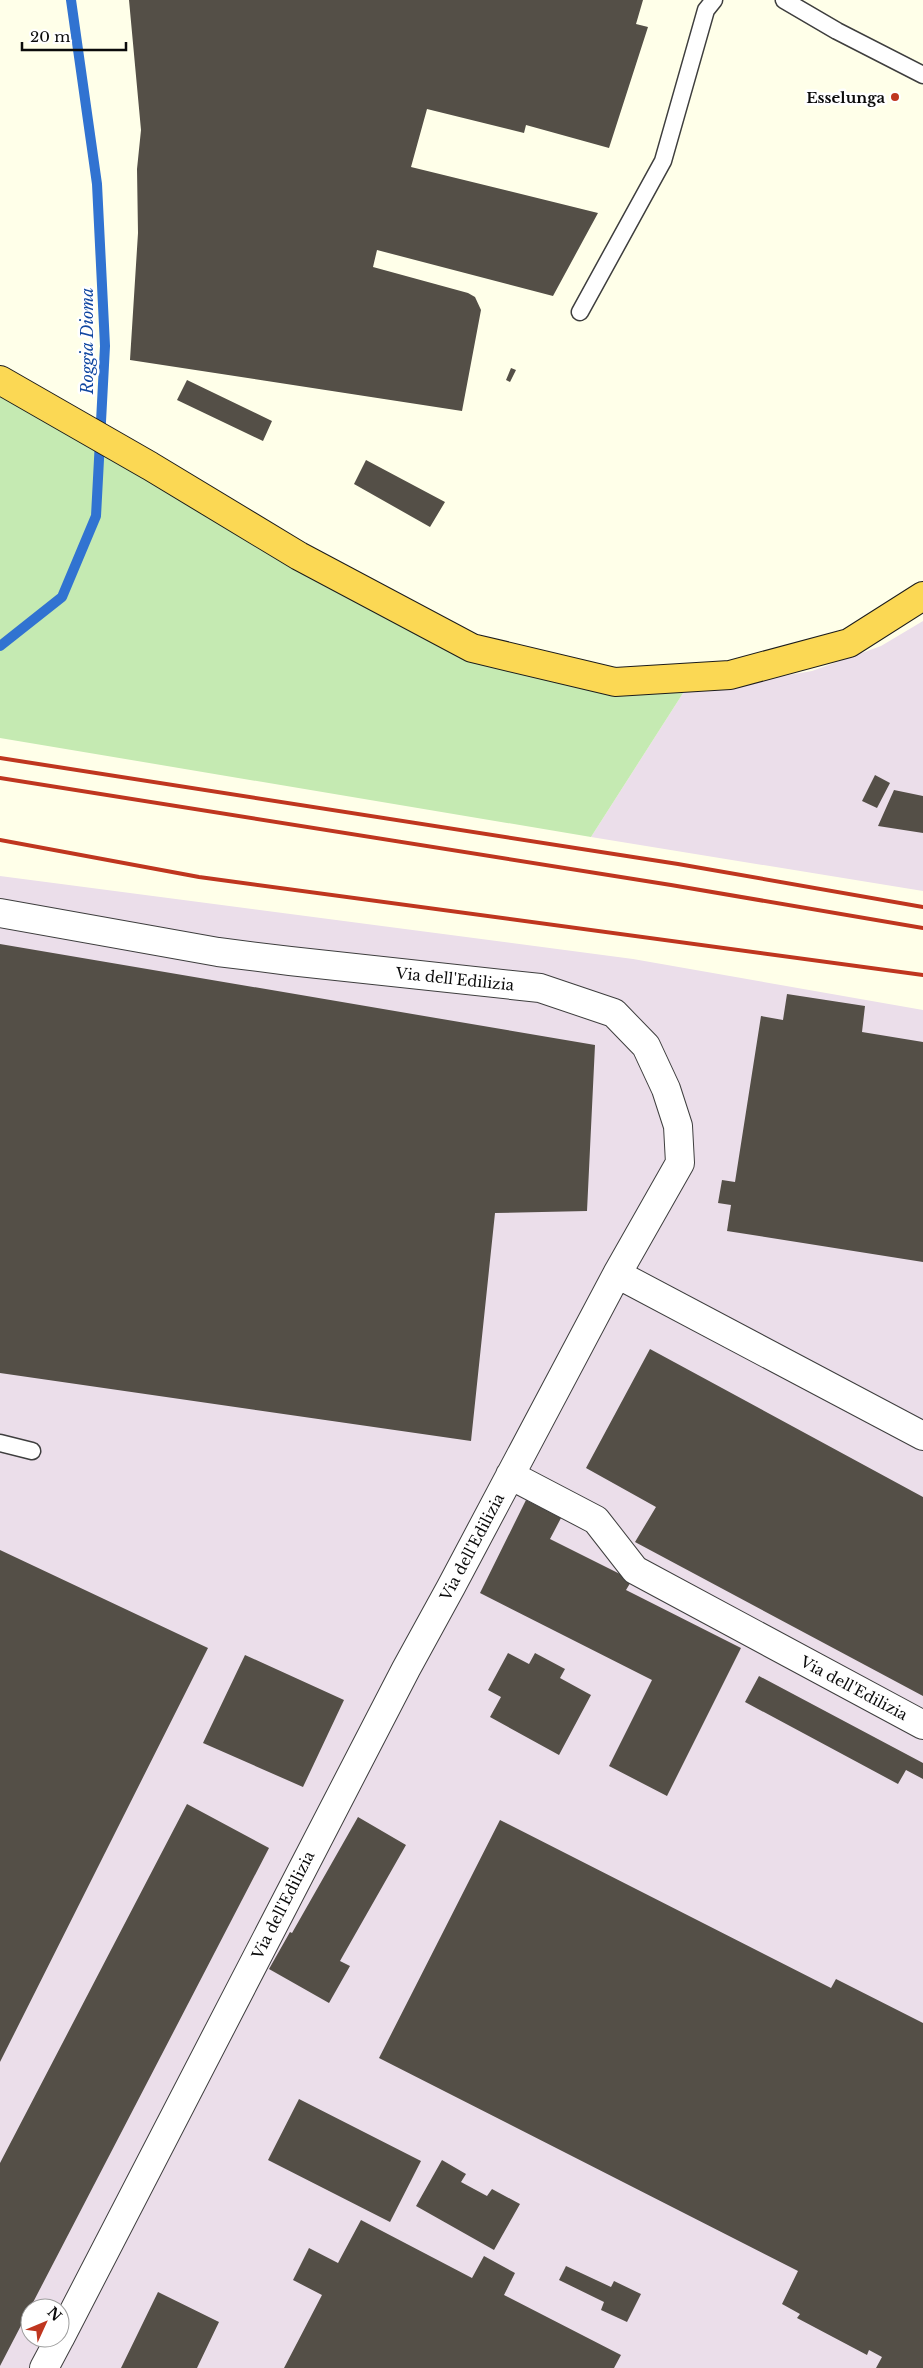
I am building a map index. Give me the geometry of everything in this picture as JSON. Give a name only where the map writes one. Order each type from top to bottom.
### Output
[{"type":"highway","points":[[3,384],[122,450],[299,556],[472,648],[615,682],[730,675],[849,643],[923,596]]},
{"type":"street","name":"Via dell'Edilizia","points":[[0,913],[218,952],[290,962],[540,988],[614,1013],[646,1046],[666,1090],[678,1126],[680,1164],[617,1274],[406,1669],[70,2319]]},
{"type":"street","points":[[617,1274],[923,1436]]},
{"type":"street","name":"Via dell'Edilizia","points":[[510,1475],[596,1520],[635,1570],[923,1725]]},
{"type":"street","name":"Via dell'Edilizia","points":[[44,2368],[55,2348]]},
{"type":"lane","points":[[580,312],[663,161],[706,10],[714,0]]},
{"type":"lane","points":[[784,0],[836,31],[923,75]]},
{"type":"lane","points":[[0,1443],[32,1451]]},
{"type":"shaded area","points":[[923,621],[923,891],[591,837],[685,690],[705,689],[812,671],[881,646]]},
{"type":"shaded area","points":[[0,876],[633,959],[923,1010],[923,2368],[0,2368]]},
{"type":"green space","points":[[0,396],[25,406],[394,620],[685,690],[591,837],[0,738]]},
{"type":"building","points":[[129,0],[643,0],[636,24],[648,27],[609,148],[526,125],[524,133],[427,109],[411,167],[598,213],[553,296],[377,250],[373,267],[468,293],[475,297],[481,310],[462,411],[130,360],[138,233],[137,169],[141,130]]},
{"type":"building","points":[[511,368],[516,370],[510,382],[506,380]]},
{"type":"building","points":[[187,380],[272,421],[263,441],[177,400]]},
{"type":"building","points":[[366,460],[445,502],[430,527],[354,484]]},
{"type":"building","points":[[875,775],[890,783],[877,808],[862,801]]},
{"type":"building","points":[[894,790],[923,796],[923,833],[878,826]]},
{"type":"building","points":[[0,944],[595,1045],[587,1211],[495,1213],[471,1441],[0,1373]]},
{"type":"building","points":[[787,994],[865,1006],[862,1032],[923,1042],[923,1262],[727,1231],[731,1205],[718,1203],[722,1180],[735,1182],[761,1016],[783,1020]]},
{"type":"building","points":[[650,1349],[923,1497],[923,1696],[635,1542],[656,1507],[586,1468]]},
{"type":"building","points":[[526,1500],[561,1518],[550,1539],[632,1580],[626,1590],[741,1648],[667,1796],[609,1766],[652,1680],[480,1593]]},
{"type":"building","points":[[0,1550],[208,1648],[0,2062]]},
{"type":"building","points":[[508,1653],[529,1664],[535,1653],[565,1669],[560,1678],[591,1695],[559,1755],[490,1717],[501,1697],[488,1690]]},
{"type":"building","points":[[245,1655],[344,1700],[303,1787],[203,1743]]},
{"type":"building","points":[[759,1676],[923,1763],[923,1779],[906,1770],[898,1784],[745,1702]]},
{"type":"building","points":[[187,1804],[269,1848],[35,2298],[20,2298],[20,2327],[0,2366],[0,2163]]},
{"type":"building","points":[[358,1817],[406,1845],[340,1961],[350,1966],[329,2003],[269,1969],[290,1932],[292,1933]]},
{"type":"building","points":[[500,1820],[831,1988],[836,1979],[923,2023],[923,2368],[876,2368],[882,2357],[869,2350],[867,2355],[797,2318],[800,2314],[782,2304],[798,2271],[379,2058]]},
{"type":"building","points":[[299,2099],[421,2161],[390,2222],[268,2160]]},
{"type":"building","points":[[442,2160],[466,2174],[461,2182],[487,2196],[492,2189],[520,2204],[494,2250],[416,2206]]},
{"type":"building","points":[[361,2220],[472,2278],[484,2256],[515,2273],[504,2295],[621,2355],[614,2368],[284,2368],[322,2295],[293,2280],[309,2248],[338,2263]]},
{"type":"building","points":[[566,2266],[611,2287],[614,2281],[641,2294],[627,2322],[601,2310],[604,2302],[559,2280]]},
{"type":"building","points":[[158,2292],[219,2322],[197,2368],[121,2368]]},
{"type":"waterway","name":"Roggia Dioma","points":[[0,646],[62,597],[96,516],[105,346],[97,184],[71,0]]},
{"type":"railway","points":[[0,758],[678,864],[923,907]]},
{"type":"railway","points":[[0,778],[671,885],[923,928]]},
{"type":"railway","points":[[0,840],[199,877],[923,975]]},
{"type":"place","name":"Esselunga","points":[[895,97]]}]
